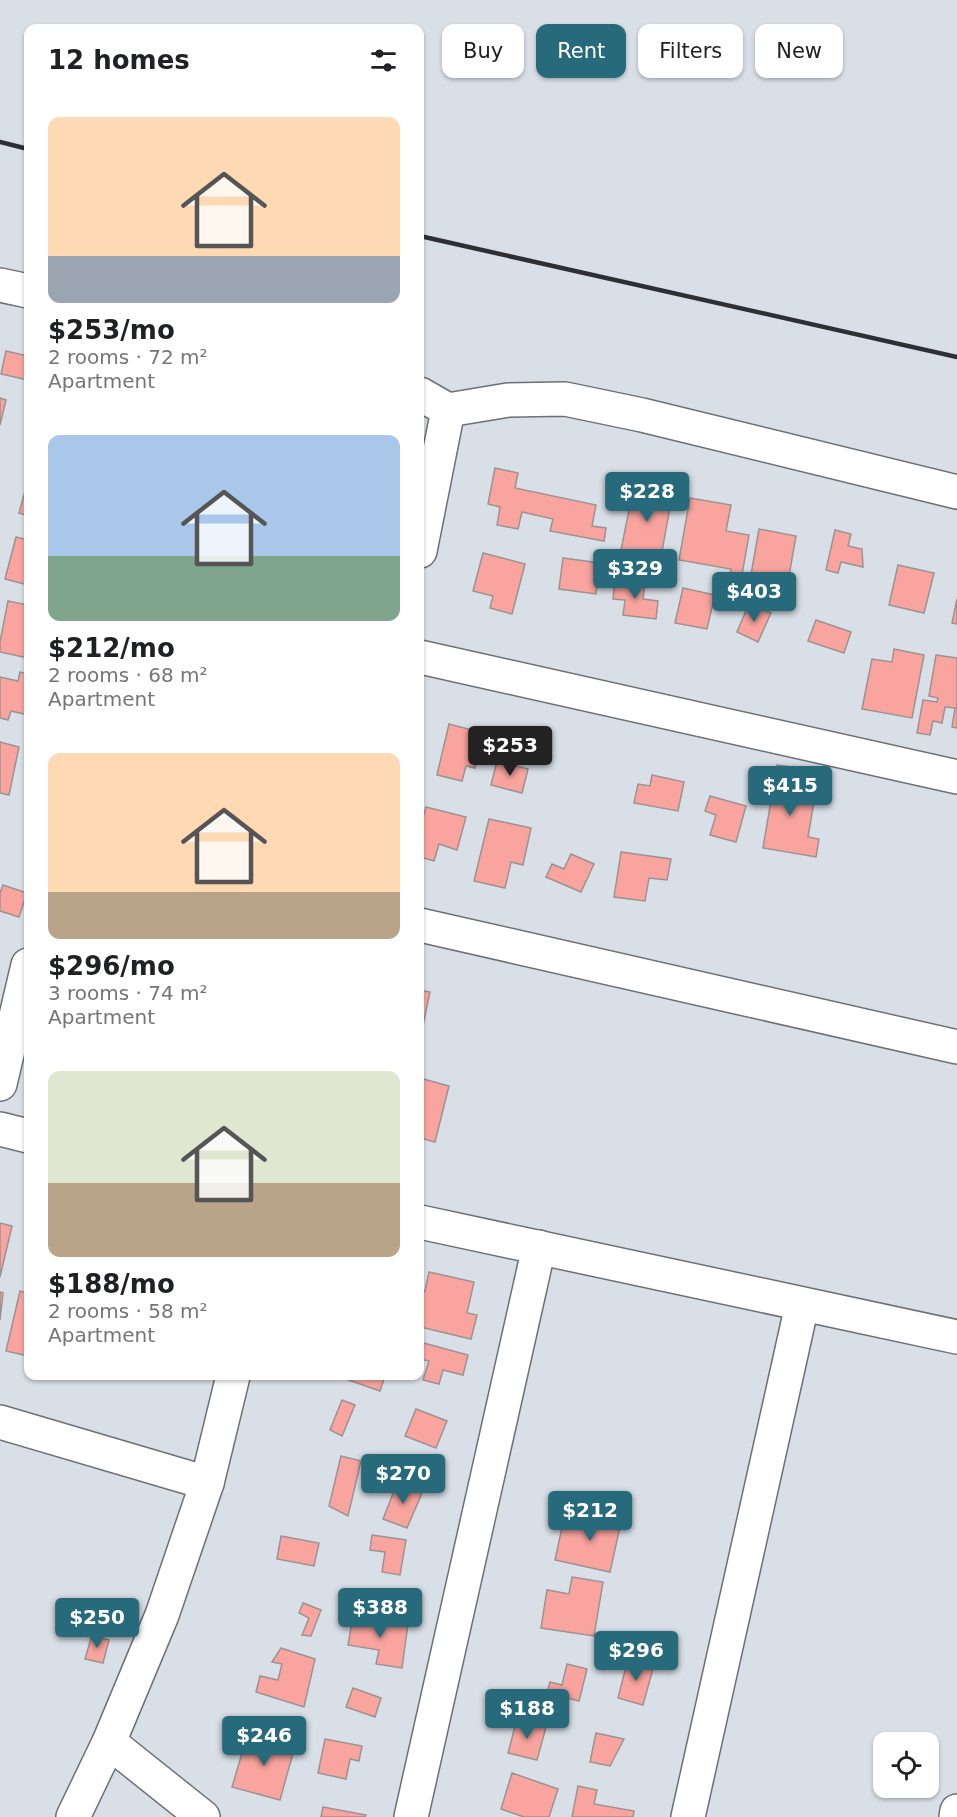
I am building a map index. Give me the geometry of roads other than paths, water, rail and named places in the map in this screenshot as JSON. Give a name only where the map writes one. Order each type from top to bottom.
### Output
[{"type":"street","points":[[0,285],[24,290]]},
{"type":"street","points":[[424,396],[448,410],[508,400],[565,399],[642,415],[957,492]]},
{"type":"street","points":[[424,531],[448,410]]},
{"type":"street","points":[[424,658],[957,777]]},
{"type":"street","points":[[424,926],[957,1047]]},
{"type":"street","points":[[0,1084],[24,981]]},
{"type":"street","points":[[0,1129],[24,1135]]},
{"type":"street","points":[[424,1223],[957,1337]]},
{"type":"street","points":[[411,1817],[539,1247]]},
{"type":"street","points":[[688,1817],[802,1305]]},
{"type":"street","points":[[72,1817],[109,1742],[162,1615],[207,1483],[232,1380]]},
{"type":"street","points":[[0,1422],[207,1483]]},
{"type":"street","points":[[109,1742],[203,1817]]},
{"type":"street","points":[[956,1817],[957,1811]]},
{"type":"railway","points":[[0,142],[24,148]]},
{"type":"railway","points":[[424,237],[957,357]]}]
